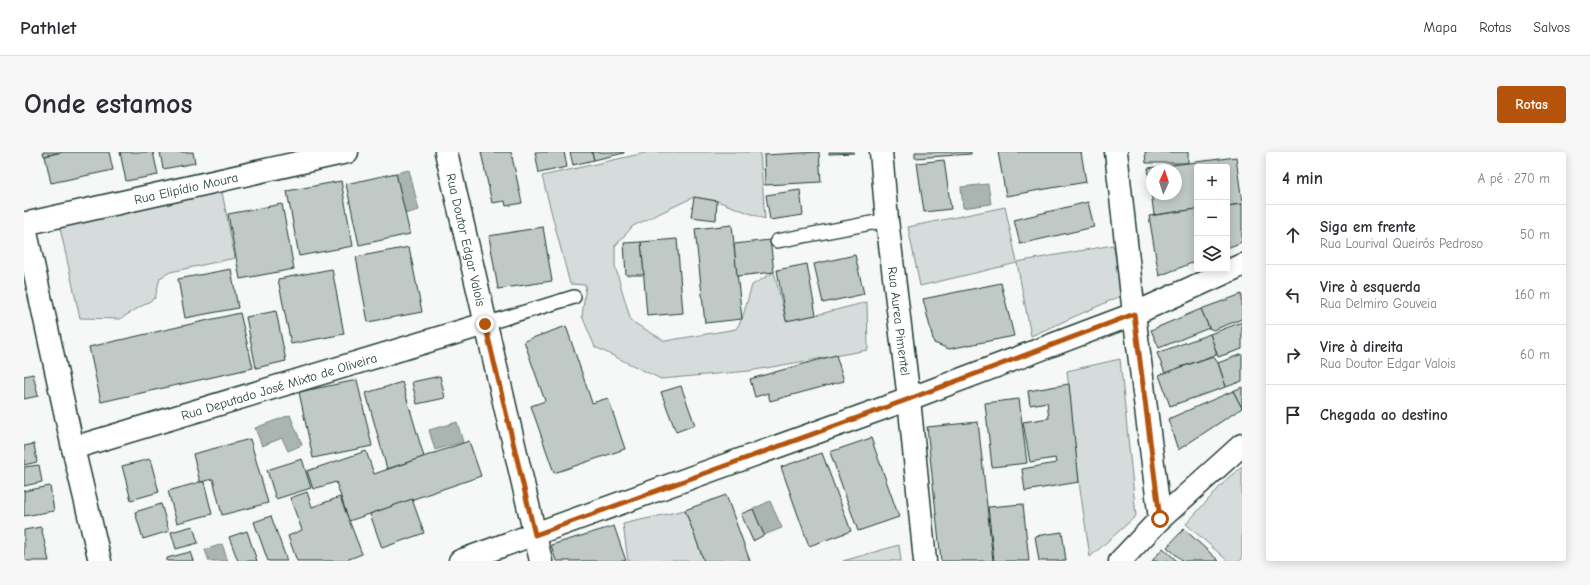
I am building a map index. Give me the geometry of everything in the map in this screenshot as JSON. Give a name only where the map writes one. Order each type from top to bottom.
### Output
[{"type":"street","name":"Rua Elipídio Moura","points":[[24,223],[347,152]]},
{"type":"street","name":"Rua Doutor Edgar Valois","points":[[446,152],[541,561]]},
{"type":"street","name":"Rua Aurea Pimentel","points":[[881,152],[887,220],[909,399],[925,561]]},
{"type":"street","points":[[1116,152],[1134,314],[1160,519]]},
{"type":"street","points":[[24,223],[73,448],[100,561]]},
{"type":"street","points":[[460,561],[909,399],[1134,314],[1242,265]]},
{"type":"street","name":"Rua Deputado José Mixto de Oliveira","points":[[73,448],[485,324]]},
{"type":"street","points":[[1120,561],[1160,519],[1242,445]]},
{"type":"lane","points":[[777,241],[887,220]]},
{"type":"lane","points":[[485,324],[574,297]]},
{"type":"shaded area","points":[[649,152],[760,152],[765,219],[717,201],[694,197],[633,226],[615,246],[615,266],[631,321],[665,341],[736,329],[742,319],[752,285],[774,272],[786,320],[816,315],[867,302],[868,350],[749,371],[661,379],[595,347],[582,316],[586,285],[570,284],[542,176]]},
{"type":"shaded area","points":[[409,170],[419,210],[405,214],[396,173]]},
{"type":"shaded area","points":[[988,184],[991,204],[963,208],[961,187]]},
{"type":"shaded area","points":[[222,192],[235,258],[170,272],[160,278],[155,298],[120,319],[80,318],[60,228]]},
{"type":"shaded area","points":[[1005,207],[1017,262],[1113,245],[1123,295],[1031,336],[1017,263],[920,286],[908,227]]},
{"type":"shaded area","points":[[1120,359],[1136,516],[1090,557],[1079,482],[1067,371]]},
{"type":"shaded area","points":[[290,415],[302,445],[288,451],[282,438],[262,446],[255,428]]},
{"type":"shaded area","points":[[457,422],[463,442],[435,450],[429,430]]},
{"type":"shaded area","points":[[1242,467],[1242,561],[1228,561],[1186,524],[1229,477]]},
{"type":"shaded area","points":[[770,501],[782,528],[764,535],[753,509]]},
{"type":"shaded area","points":[[685,510],[704,561],[628,561],[623,524]]},
{"type":"shaded area","points":[[222,544],[228,561],[209,561],[205,550]]},
{"type":"shaded area","points":[[899,545],[901,561],[843,561]]},
{"type":"building","points":[[43,152],[63,152],[44,156]]},
{"type":"building","points":[[62,152],[109,152],[113,170],[51,183],[45,156]]},
{"type":"building","points":[[120,152],[153,152],[158,175],[126,181]]},
{"type":"building","points":[[160,152],[193,152],[195,163],[163,169]]},
{"type":"building","points":[[481,152],[511,152],[522,203],[506,206],[505,201],[492,203]]},
{"type":"building","points":[[535,152],[564,152],[567,167],[539,173]]},
{"type":"building","points":[[570,152],[592,152],[594,160],[573,165]]},
{"type":"building","points":[[592,152],[624,152],[624,153],[594,160]]},
{"type":"building","points":[[819,152],[821,182],[765,185],[764,155]]},
{"type":"building","points":[[829,152],[854,152],[854,153],[829,154]]},
{"type":"building","points":[[915,152],[971,152],[971,154],[915,158]]},
{"type":"building","points":[[998,152],[1081,152],[1086,182],[1006,196]]},
{"type":"building","points":[[1145,152],[1188,152],[1188,163],[1146,163]]},
{"type":"building","points":[[1236,157],[1242,204],[1230,206],[1230,164],[1194,164],[1194,209],[1154,215],[1152,200],[1182,200],[1182,164],[1180,164]]},
{"type":"building","points":[[944,160],[951,209],[924,212],[917,163]]},
{"type":"building","points":[[396,173],[410,234],[359,245],[346,184]]},
{"type":"building","points":[[341,181],[353,246],[299,256],[287,191]]},
{"type":"building","points":[[800,190],[803,215],[770,220],[766,195]]},
{"type":"building","points":[[694,197],[717,201],[716,220],[691,217]]},
{"type":"building","points":[[1088,202],[1094,227],[1020,244],[1014,220]]},
{"type":"building","points":[[282,204],[294,269],[240,279],[228,214]]},
{"type":"building","points":[[1242,204],[1242,242],[1230,247],[1230,236],[1230,206]]},
{"type":"building","points":[[1194,209],[1194,262],[1159,276],[1149,216]]},
{"type":"building","points":[[732,225],[742,319],[705,323],[695,229]]},
{"type":"building","points":[[543,227],[552,281],[498,289],[489,236]]},
{"type":"building","points":[[677,239],[683,313],[647,316],[641,242]]},
{"type":"building","points":[[770,240],[774,272],[737,276],[734,244]]},
{"type":"building","points":[[641,242],[644,275],[626,275],[624,243]]},
{"type":"building","points":[[409,247],[422,312],[368,322],[356,257]]},
{"type":"building","points":[[855,255],[864,294],[823,303],[814,264]]},
{"type":"building","points":[[807,264],[816,315],[786,321],[777,270]]},
{"type":"building","points":[[231,269],[238,308],[185,318],[178,279]]},
{"type":"building","points":[[332,269],[344,334],[291,344],[278,279]]},
{"type":"building","points":[[1001,283],[1014,336],[949,349],[934,343],[923,299]]},
{"type":"building","points":[[1242,294],[1242,319],[1213,330],[1209,328],[1201,309]]},
{"type":"building","points":[[1201,309],[1209,328],[1159,348],[1151,330]]},
{"type":"building","points":[[276,311],[286,361],[256,368],[246,317]]},
{"type":"building","points":[[240,313],[253,368],[101,402],[89,347]]},
{"type":"building","points":[[1242,322],[1242,349],[1218,357],[1210,334]]},
{"type":"building","points":[[566,326],[592,403],[608,398],[625,449],[554,473],[531,406],[545,401],[524,341]]},
{"type":"building","points":[[1210,334],[1217,354],[1165,373],[1157,353]]},
{"type":"building","points":[[1242,354],[1242,381],[1226,387],[1218,363]]},
{"type":"building","points":[[836,355],[844,381],[770,401],[768,393],[755,397],[750,379]]},
{"type":"building","points":[[1213,356],[1218,363],[1226,387],[1170,406],[1159,375]]},
{"type":"building","points":[[33,374],[38,396],[24,399],[24,376]]},
{"type":"building","points":[[440,376],[445,398],[417,404],[412,382]]},
{"type":"building","points":[[357,380],[372,446],[313,458],[299,392]]},
{"type":"building","points":[[402,382],[424,457],[387,469],[366,393]]},
{"type":"building","points":[[1069,384],[1079,482],[1025,491],[1022,469],[1056,463],[1055,458],[1030,462],[1023,422],[1049,418],[1047,402],[1030,405],[1028,391]]},
{"type":"building","points":[[681,386],[695,425],[676,432],[661,392]]},
{"type":"building","points":[[1242,387],[1242,408],[1233,391]]},
{"type":"building","points":[[1233,391],[1242,408],[1178,450],[1168,419]]},
{"type":"building","points":[[1019,399],[1027,463],[992,467],[985,403]]},
{"type":"building","points":[[978,422],[993,561],[941,561],[927,427]]},
{"type":"building","points":[[871,438],[899,517],[858,531],[830,452]]},
{"type":"building","points":[[250,439],[268,503],[222,515],[213,479],[200,482],[193,454]]},
{"type":"building","points":[[469,441],[481,476],[349,521],[336,482],[313,489],[307,471],[366,451],[374,474]]},
{"type":"building","points":[[34,444],[37,462],[24,465],[24,446]]},
{"type":"building","points":[[822,453],[851,531],[809,546],[781,467]]},
{"type":"building","points":[[150,459],[159,492],[131,500],[122,466]]},
{"type":"building","points":[[302,459],[311,488],[276,499],[267,470]]},
{"type":"building","points":[[39,465],[42,482],[24,486],[24,467]]},
{"type":"building","points":[[204,482],[212,514],[177,523],[168,491]]},
{"type":"building","points":[[50,486],[54,511],[24,516],[24,491]]},
{"type":"building","points":[[307,492],[312,507],[340,497],[362,554],[344,561],[297,561],[288,536],[302,530],[290,498]]},
{"type":"building","points":[[726,495],[750,561],[704,561],[685,510]]},
{"type":"building","points":[[412,499],[424,533],[382,548],[370,514]]},
{"type":"building","points":[[161,504],[169,531],[143,539],[135,512]]},
{"type":"building","points":[[1023,504],[1029,561],[994,561],[988,507]]},
{"type":"building","points":[[753,509],[764,535],[753,541],[741,514]]},
{"type":"building","points":[[271,516],[287,561],[268,561],[254,522]]},
{"type":"building","points":[[193,526],[198,543],[176,549],[171,532]]},
{"type":"building","points":[[614,526],[626,561],[556,561],[551,545]]},
{"type":"building","points":[[41,527],[49,561],[24,561],[24,530]]},
{"type":"building","points":[[1184,529],[1219,561],[1183,561],[1167,547]]},
{"type":"building","points":[[247,531],[257,561],[238,561],[229,537]]},
{"type":"building","points":[[1062,532],[1066,561],[1039,561],[1035,536]]},
{"type":"building","points":[[1163,548],[1177,561],[1152,561]]},
{"type":"building","points":[[190,552],[193,561],[167,561],[167,558]]},
{"type":"route","points":[[485,324],[535,535],[909,399],[1134,314],[1160,519]]}]
